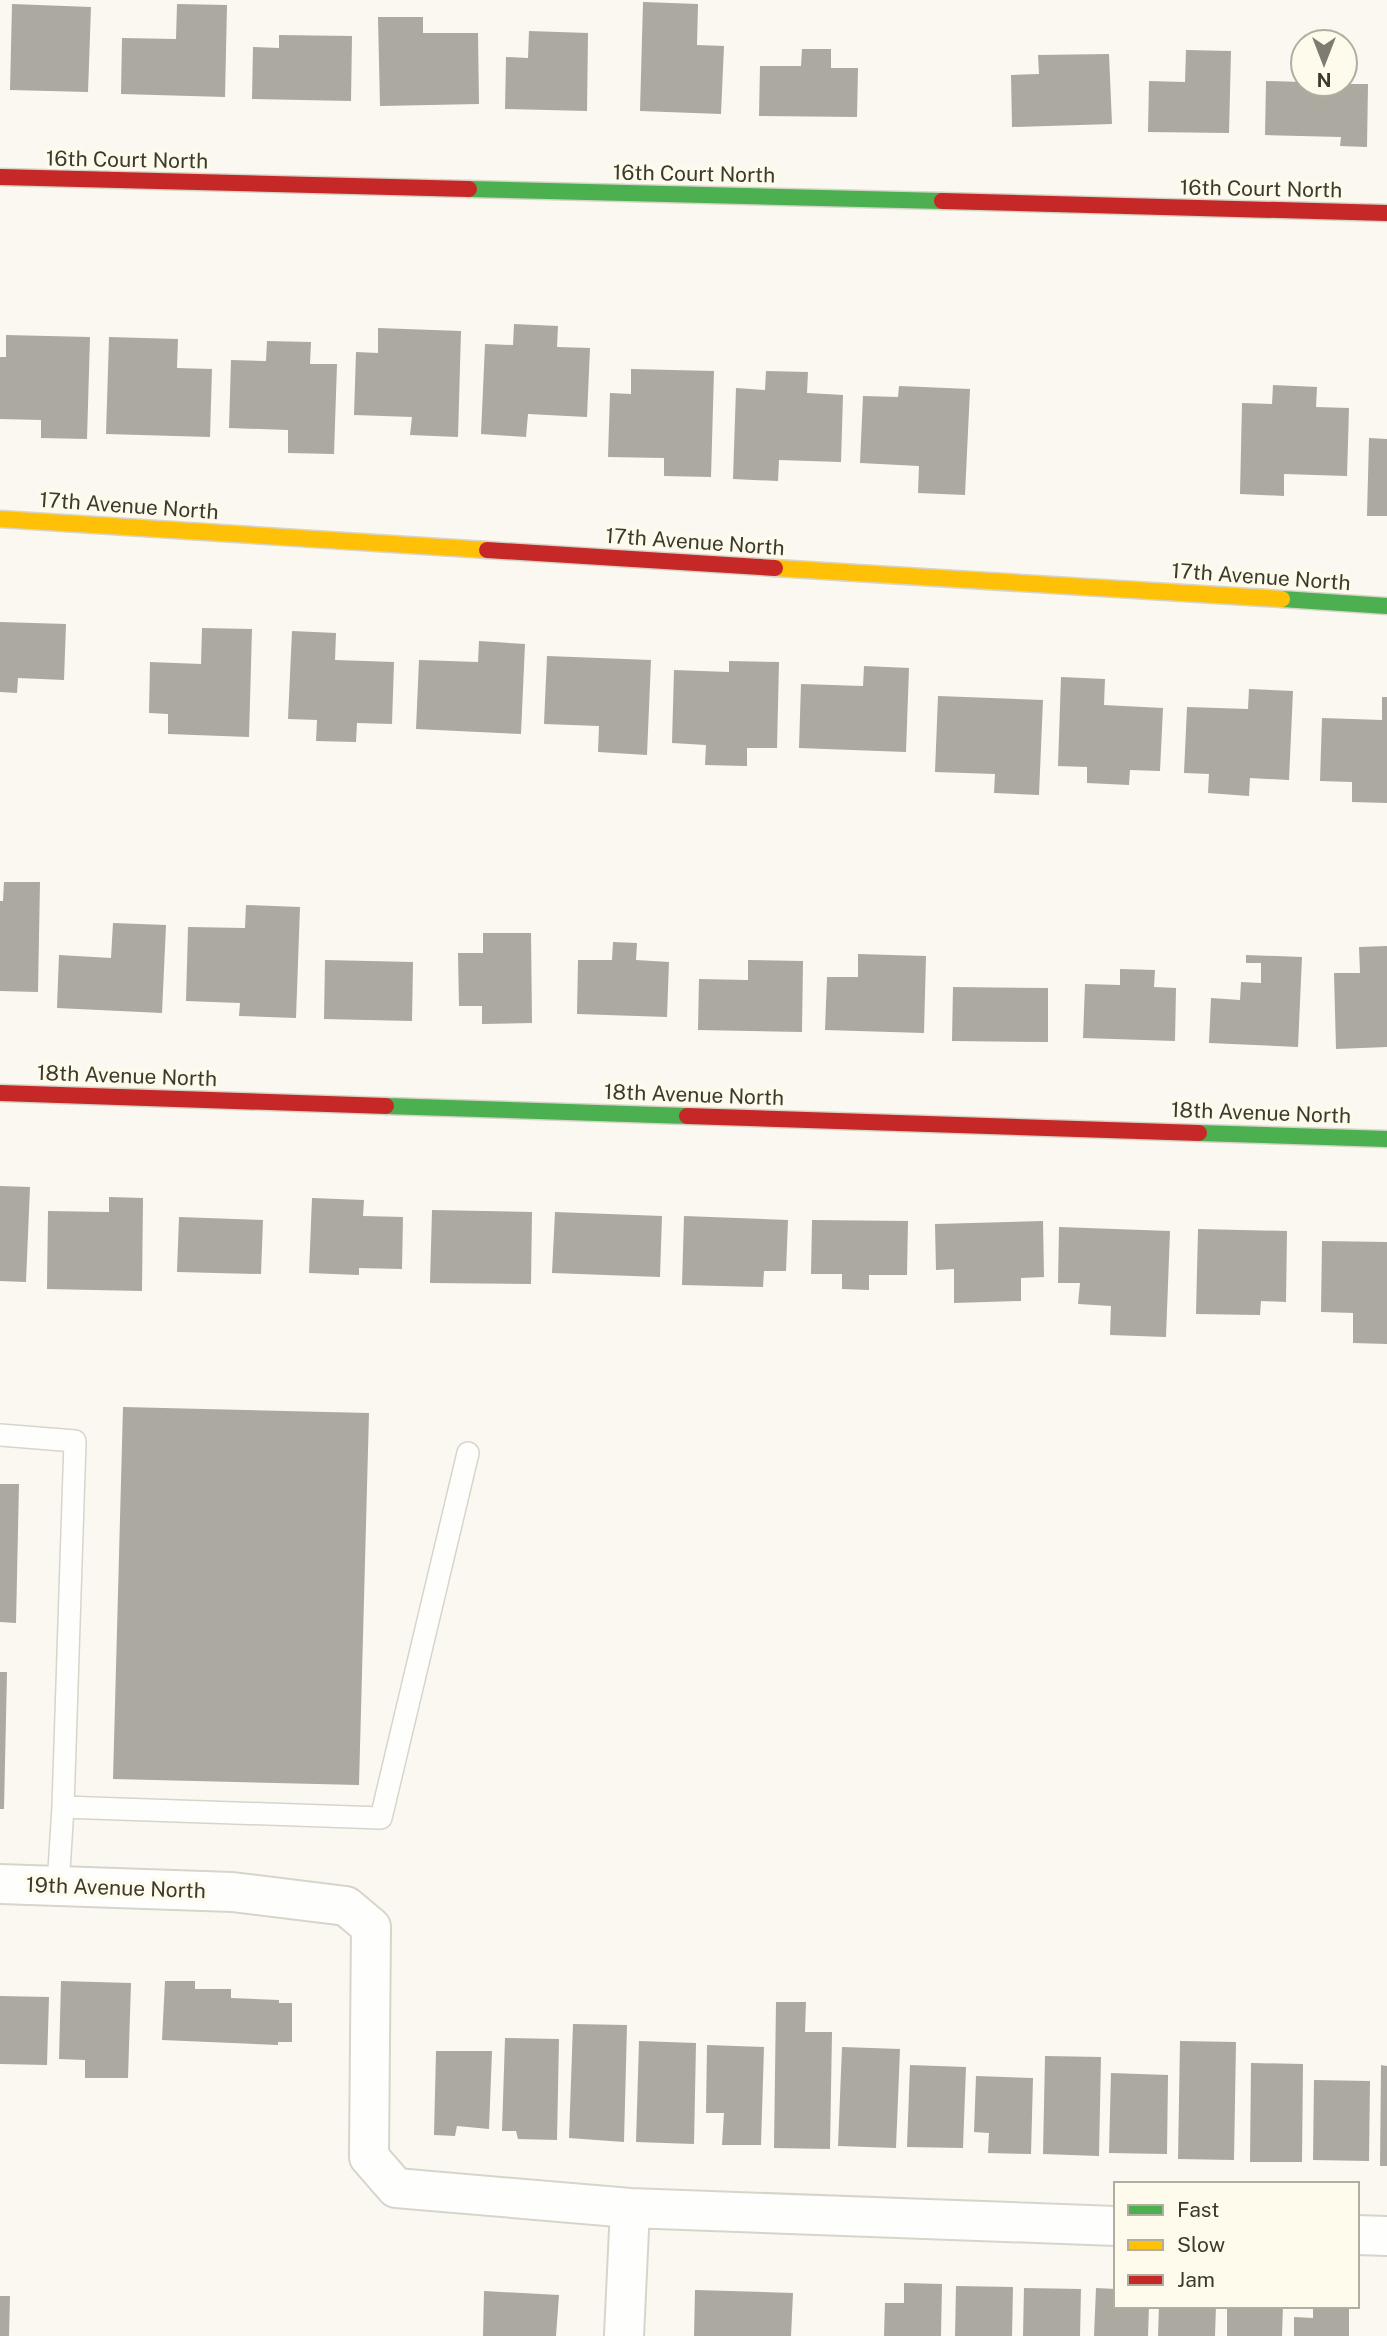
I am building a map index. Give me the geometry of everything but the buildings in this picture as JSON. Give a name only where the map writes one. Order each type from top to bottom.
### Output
[{"type":"street","name":"16th Court North","points":[[0,177],[1387,213]]},
{"type":"street","name":"17th Avenue North","points":[[0,519],[1387,606]]},
{"type":"street","name":"18th Avenue North","points":[[0,1093],[1387,1139]]},
{"type":"street","name":"19th Avenue North","points":[[0,1884],[232,1892],[346,1906],[371,1927],[369,2157],[396,2188],[630,2208]]},
{"type":"street","points":[[624,2336],[630,2208],[1114,2226]]},
{"type":"street","points":[[1359,2235],[1387,2236]]},
{"type":"lane","points":[[0,1435],[75,1441],[58,1886]]},
{"type":"lane","points":[[63,1807],[381,1818],[468,1453]]},
{"type":"traffic: fast","points":[[469,189],[942,201]]},
{"type":"traffic: fast","points":[[1282,599],[1387,606]]},
{"type":"traffic: fast","points":[[386,1106],[687,1116]]},
{"type":"traffic: fast","points":[[1199,1133],[1387,1139]]},
{"type":"traffic: slow","points":[[0,519],[487,550]]},
{"type":"traffic: slow","points":[[775,568],[1282,599]]},
{"type":"traffic: jam","points":[[0,177],[469,189]]},
{"type":"traffic: jam","points":[[942,201],[1387,213]]},
{"type":"traffic: jam","points":[[487,550],[775,568]]},
{"type":"traffic: jam","points":[[0,1093],[386,1106]]},
{"type":"traffic: jam","points":[[687,1116],[1199,1133]]}]
